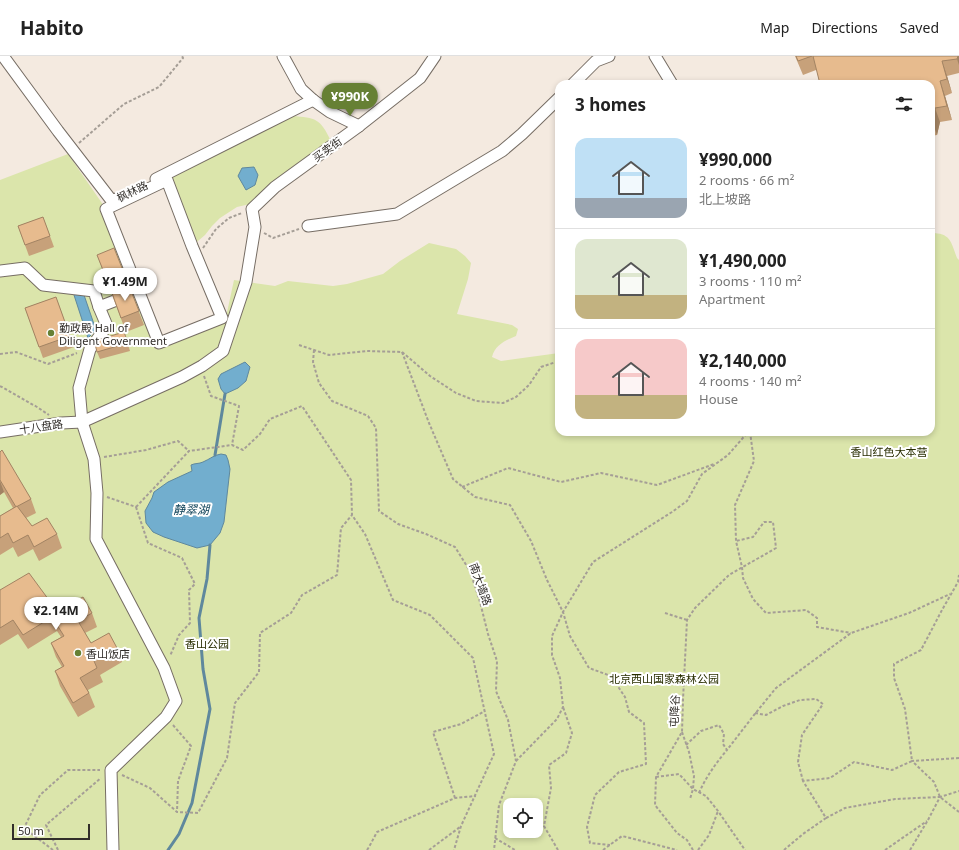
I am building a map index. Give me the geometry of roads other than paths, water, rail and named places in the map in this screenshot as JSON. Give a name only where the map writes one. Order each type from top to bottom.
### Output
[{"type":"street","name":"枫林路","points":[[3,56],[112,201],[314,100]]},
{"type":"street","points":[[283,56],[301,89],[330,112],[359,126]]},
{"type":"street","name":"买卖街","points":[[82,422],[182,377],[224,351],[246,282],[255,227],[252,209],[275,187],[359,126],[420,78],[435,56]]},
{"type":"street","points":[[577,80],[596,61],[610,56]]},
{"type":"street","points":[[655,56],[670,80]]},
{"type":"street","points":[[308,226],[397,214],[502,151],[555,102]]},
{"type":"street","points":[[167,180],[222,318],[159,343],[139,291],[106,208],[167,180]]},
{"type":"street","points":[[0,271],[25,268],[43,285],[94,291],[107,326],[90,349],[79,388],[82,422],[94,459],[97,494],[96,540],[164,668],[176,701],[166,717],[111,770],[113,850]]},
{"type":"street","points":[[99,307],[139,291]]},
{"type":"street","name":"十八盘路","points":[[0,432],[61,423],[82,422]]},
{"type":"water","points":[[254,167],[258,175],[255,185],[246,190],[238,176],[242,168]]},
{"type":"water","points":[[73,292],[84,295],[96,330],[88,338]]},
{"type":"water","points":[[245,362],[250,367],[246,381],[238,388],[225,394],[221,389],[218,379],[221,374]]},
{"type":"water","name":"静翠湖","points":[[221,454],[226,455],[230,469],[224,522],[220,533],[210,545],[197,548],[153,532],[146,523],[145,511],[154,492],[168,482],[192,471],[191,465],[202,463]]},
{"type":"waterway","points":[[215,455],[225,394]]},
{"type":"waterway","points":[[168,850],[179,834],[192,803],[210,709],[203,669],[199,618],[207,579],[210,545]]},
{"type":"place","name":"勤政殿 Hall of Diligent Government","points":[[51,333]]},
{"type":"place","name":"香山饭店","points":[[78,653]]},
{"type":"park label","name":"香山红色大本营","points":[[889,451]]},
{"type":"park label","name":"香山公园","points":[[207,643]]},
{"type":"park label","name":"北京西山国家森林公园","points":[[664,678]]}]
